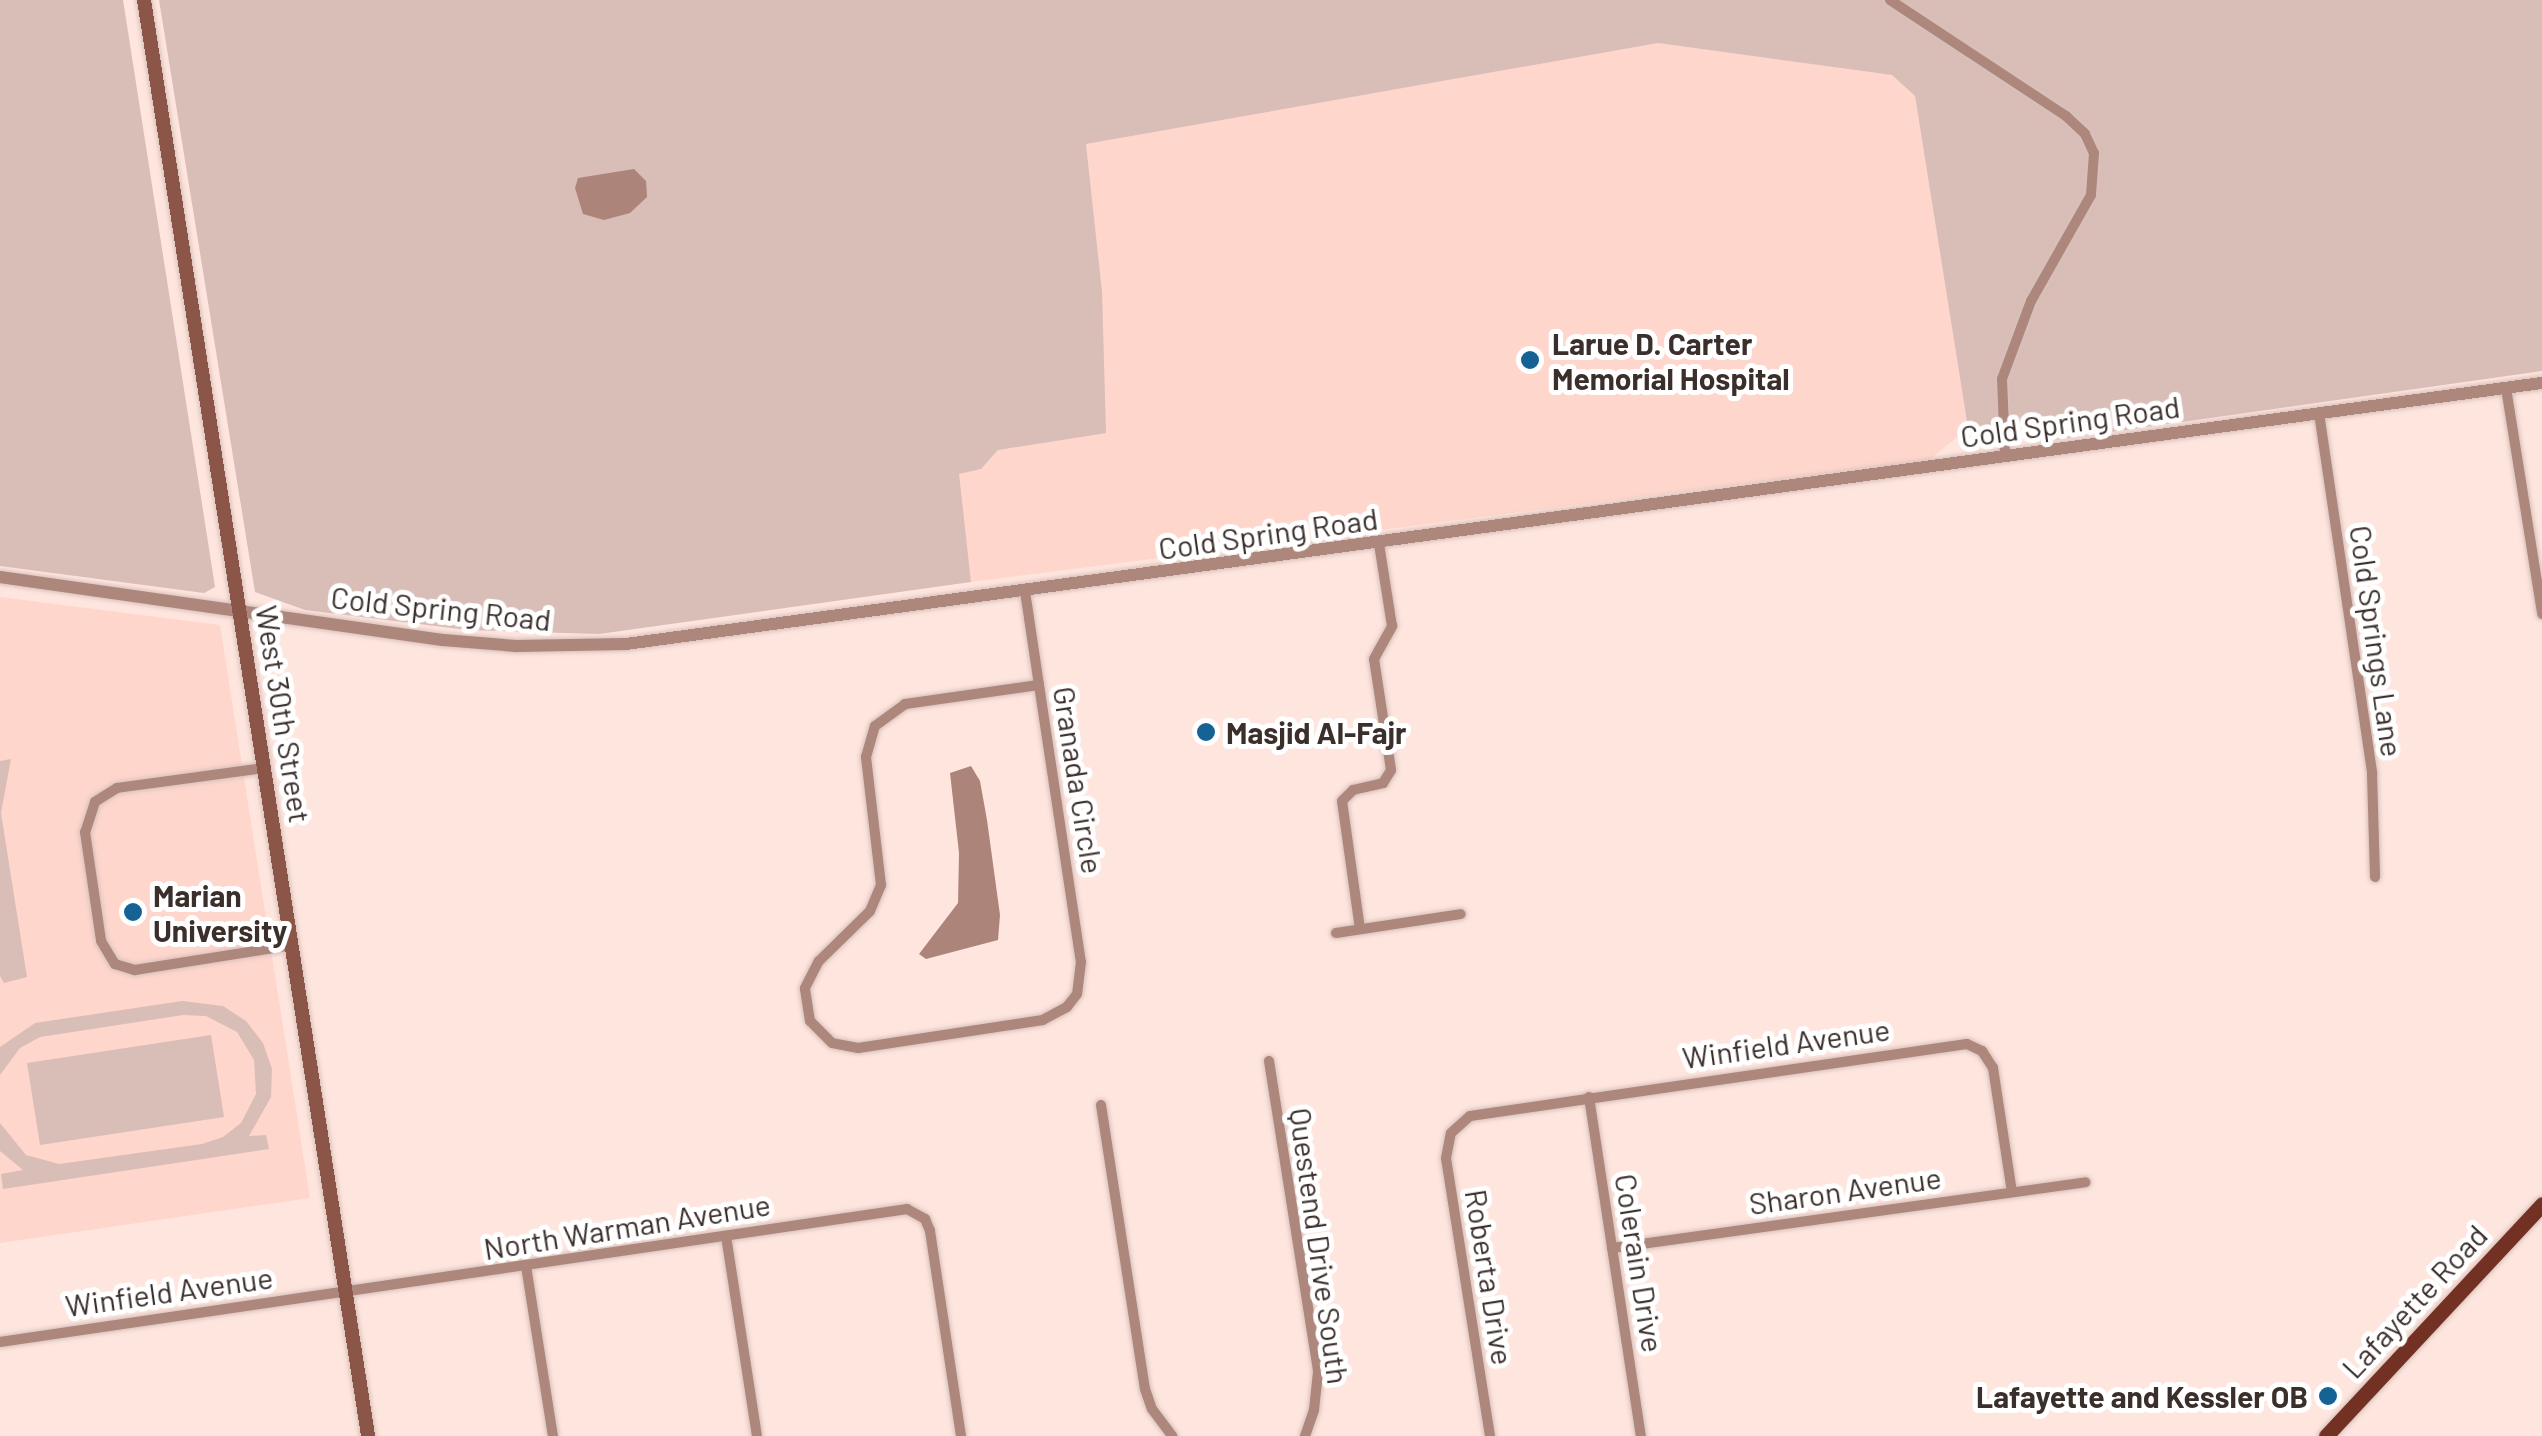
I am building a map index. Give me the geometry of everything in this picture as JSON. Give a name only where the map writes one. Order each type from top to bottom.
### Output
[{"type":"main road","name":"West 30th Street","points":[[144,0],[368,1436]]},
{"type":"main road","name":"Lafayette Road","points":[[2326,1436],[2542,1204]]},
{"type":"street","points":[[1890,0],[2070,119],[2085,134],[2094,153],[2091,195],[2031,302],[2002,379],[2006,455]]},
{"type":"street","name":"Cold Spring Road","points":[[0,578],[240,608],[443,640],[578,647],[673,640],[2542,383]]},
{"type":"street","points":[[2506,388],[2542,614]]},
{"type":"street","name":"Cold Springs Lane","points":[[2318,412],[2372,774],[2375,876]]},
{"type":"street","points":[[1360,929],[1342,801],[1353,790],[1382,784],[1391,770],[1374,660],[1392,626],[1380,544]]},
{"type":"street","name":"Granada Circle","points":[[1025,592],[1040,686],[1082,975],[1071,1003],[1043,1020],[858,1048],[827,1040],[810,1021],[805,1006],[808,980],[819,962],[870,910],[882,880],[866,757],[875,726],[905,704],[1040,686]]},
{"type":"street","points":[[264,768],[124,787],[96,802],[85,832],[101,941],[115,964],[136,970],[292,945]]},
{"type":"street","points":[[1336,933],[1461,914]]},
{"type":"street","name":"Winfield Avenue","points":[[1455,1127],[1476,1114],[1967,1044],[1986,1054],[1993,1068],[2012,1192]]},
{"type":"street","name":"Questend Drive South","points":[[1270,1061],[1318,1372],[1314,1410],[1305,1436]]},
{"type":"street","name":"Colerain Drive","points":[[1588,1097],[1641,1436]]},
{"type":"street","points":[[1101,1105],[1145,1388],[1152,1409],[1172,1436]]},
{"type":"street","name":"Roberta Drive","points":[[1455,1127],[1446,1158],[1490,1436]]},
{"type":"street","name":"Sharon Avenue","points":[[1612,1248],[2084,1182]]},
{"type":"street","name":"North Warman Avenue","points":[[346,1295],[900,1209],[916,1211],[930,1231],[962,1436]]},
{"type":"street","points":[[726,1236],[757,1436]]},
{"type":"street","points":[[526,1266],[553,1436]]},
{"type":"street","name":"Winfield Avenue","points":[[0,1342],[257,1302],[346,1295]]},
{"type":"shaded area","points":[[0,0],[123,0],[215,587],[204,593],[0,566]]},
{"type":"shaded area","points":[[159,0],[2542,0],[2542,371],[2034,443],[2022,423],[1968,428],[1915,96],[1892,75],[1658,43],[1086,144],[1102,291],[1106,433],[998,450],[981,469],[959,474],[971,582],[599,634],[468,630],[305,610],[255,592]]},
{"type":"shaded area","name":"Larue D. Carter Memorial Hospital","points":[[1658,43],[1892,75],[1915,96],[1968,428],[1929,460],[971,582],[958,474],[981,469],[998,450],[1102,291],[1086,144]]},
{"type":"shaded area","points":[[634,169],[646,181],[647,197],[630,213],[604,220],[583,214],[575,188],[578,178]]},
{"type":"shaded area","name":"Marian University","points":[[0,597],[220,625],[310,1198],[0,1243]]},
{"type":"shaded area","points":[[11,759],[1,813],[27,977],[4,983],[0,976],[0,761]]},
{"type":"shaded area","points":[[971,766],[980,781],[987,820],[1000,915],[998,940],[926,959],[919,954],[958,903],[959,853],[950,773]]},
{"type":"shaded area","points":[[182,1001],[223,1006],[246,1021],[263,1043],[272,1069],[271,1097],[249,1136],[266,1135],[269,1149],[3,1189],[1,1174],[23,1170],[0,1151],[0,1123],[26,1155],[59,1164],[202,1144],[223,1137],[241,1123],[256,1094],[254,1060],[237,1032],[206,1016],[183,1015],[40,1037],[20,1048],[0,1075],[0,1047],[35,1023]]},
{"type":"shaded area","points":[[211,1035],[224,1117],[40,1145],[27,1063]]},
{"type":"place","name":"Larue D. Carter Memorial Hospital","points":[[1530,360]]},
{"type":"place","name":"Masjid Al-Fajr","points":[[1206,732]]},
{"type":"place","name":"Marian University","points":[[133,912]]},
{"type":"place","name":"Lafayette and Kessler OB","points":[[2328,1396]]}]
